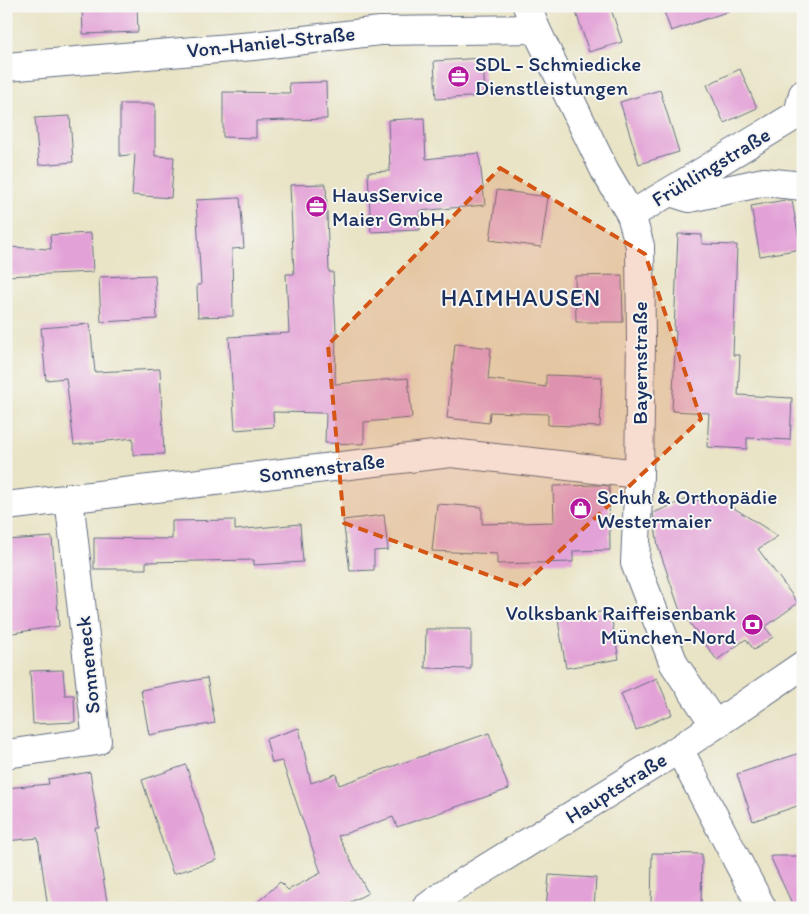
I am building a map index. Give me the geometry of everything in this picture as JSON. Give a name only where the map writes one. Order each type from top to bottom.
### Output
[{"type":"street","name":"Von-Haniel-Straße","points":[[6,67],[253,46],[380,30],[531,18]]},
{"type":"street","name":"Bayernstraße","points":[[531,18],[605,171],[631,215],[640,246],[639,474],[635,563],[674,664],[715,726]]},
{"type":"street","name":"Frühlingstraße","points":[[631,215],[670,192],[801,104]]},
{"type":"street","points":[[670,192],[689,198],[764,182],[803,186]]},
{"type":"street","name":"Sonnenstraße","points":[[6,506],[451,453],[639,474]]},
{"type":"street","name":"Sonneneck","points":[[6,754],[96,741],[69,498]]},
{"type":"street","name":"Hauptstraße","points":[[426,908],[446,893],[715,726],[803,665]]},
{"type":"street","points":[[679,749],[762,908]]},
{"type":"highlighted area","points":[[500,168],[645,254],[701,419],[521,587],[344,523],[328,345]]},
{"type":"building","points":[[82,6],[137,6],[138,32],[83,34]]},
{"type":"building","points":[[574,6],[610,6],[622,42],[589,52]]},
{"type":"building","points":[[662,6],[732,6],[732,10],[671,31]]},
{"type":"building","points":[[483,58],[485,96],[436,99],[434,61]]},
{"type":"building","points":[[740,69],[757,108],[724,123],[707,85]]},
{"type":"building","points":[[326,82],[327,119],[256,121],[256,138],[223,137],[223,92],[290,93],[289,83]]},
{"type":"building","points":[[660,90],[679,152],[639,164],[620,102]]},
{"type":"building","points":[[120,104],[155,104],[155,156],[174,157],[171,198],[132,195],[135,154],[120,156]]},
{"type":"building","points":[[70,116],[73,162],[39,165],[35,118]]},
{"type":"building","points":[[424,118],[426,159],[479,153],[485,205],[419,211],[420,230],[371,232],[368,172],[390,171],[388,120]]},
{"type":"building","points":[[326,184],[329,272],[333,272],[336,330],[335,384],[408,378],[412,418],[364,422],[364,444],[325,443],[326,413],[273,412],[274,427],[235,430],[229,337],[289,333],[286,274],[294,274],[290,185]]},
{"type":"building","points":[[497,190],[548,197],[541,247],[490,240]]},
{"type":"building","points":[[240,198],[244,248],[232,249],[233,316],[198,317],[197,285],[201,285],[196,200]]},
{"type":"building","points":[[785,200],[792,201],[801,249],[760,256],[751,206]]},
{"type":"building","points":[[91,233],[93,272],[6,276],[6,247],[51,249],[50,235]]},
{"type":"building","points":[[678,234],[702,235],[702,244],[737,245],[733,355],[740,355],[738,395],[792,398],[790,440],[747,438],[747,449],[707,447],[709,413],[672,411]]},
{"type":"building","points":[[155,275],[157,319],[101,322],[99,277]]},
{"type":"building","points":[[622,275],[623,322],[576,322],[575,276]]},
{"type":"building","points":[[90,324],[95,372],[160,369],[164,454],[133,455],[133,438],[74,445],[66,378],[46,380],[41,328]]},
{"type":"building","points":[[455,344],[491,348],[488,379],[546,387],[546,375],[602,377],[600,427],[548,425],[548,414],[490,412],[489,423],[447,418]]},
{"type":"building","points":[[553,486],[609,486],[610,550],[573,551],[573,562],[497,564],[497,554],[432,551],[437,504],[482,507],[482,524],[554,522]]},
{"type":"building","points":[[687,499],[726,503],[778,536],[758,549],[798,603],[765,627],[773,637],[754,650],[746,639],[717,660],[679,608],[658,546],[653,513]]},
{"type":"building","points":[[384,515],[388,550],[374,551],[374,570],[350,571],[343,520]]},
{"type":"building","points":[[235,520],[235,530],[300,524],[303,562],[254,565],[254,560],[146,562],[146,569],[94,569],[94,538],[172,539],[172,521]]},
{"type":"building","points":[[52,537],[59,626],[6,634],[6,540]]},
{"type":"building","points":[[610,610],[619,659],[566,668],[558,620]]},
{"type":"building","points":[[426,629],[471,629],[471,669],[425,668]]},
{"type":"building","points":[[63,670],[65,695],[74,695],[75,722],[33,724],[30,671]]},
{"type":"building","points":[[207,678],[215,723],[149,735],[141,690]]},
{"type":"building","points":[[657,678],[672,714],[636,730],[621,694]]},
{"type":"building","points":[[299,728],[311,783],[336,774],[339,785],[489,733],[509,789],[397,827],[393,817],[338,836],[368,893],[339,908],[251,908],[280,882],[288,890],[321,873],[282,761],[272,763],[266,739]]},
{"type":"building","points":[[803,752],[803,804],[753,821],[737,774]]},
{"type":"building","points":[[186,765],[217,860],[173,874],[142,780]]},
{"type":"building","points":[[90,772],[99,828],[95,828],[108,908],[48,908],[38,838],[6,841],[6,788],[49,784],[48,779]]},
{"type":"building","points":[[652,853],[702,854],[701,908],[651,908]]},
{"type":"building","points":[[770,856],[803,856],[803,908],[794,908]]},
{"type":"building","points":[[549,875],[596,878],[594,908],[546,908]]},
{"type":"place","name":"SDL - Schmiedicke Dienstleistungen","points":[[459,76]]},
{"type":"place","name":"HausService Maier GmbH","points":[[316,207]]},
{"type":"place","name":"Schuh & Orthopädie Westermaier","points":[[581,509]]},
{"type":"place","name":"Volksbank Raiffeisenbank München-Nord","points":[[752,625]]},
{"type":"district","name":"HAIMHAUSEN","points":[[521,298]]}]
